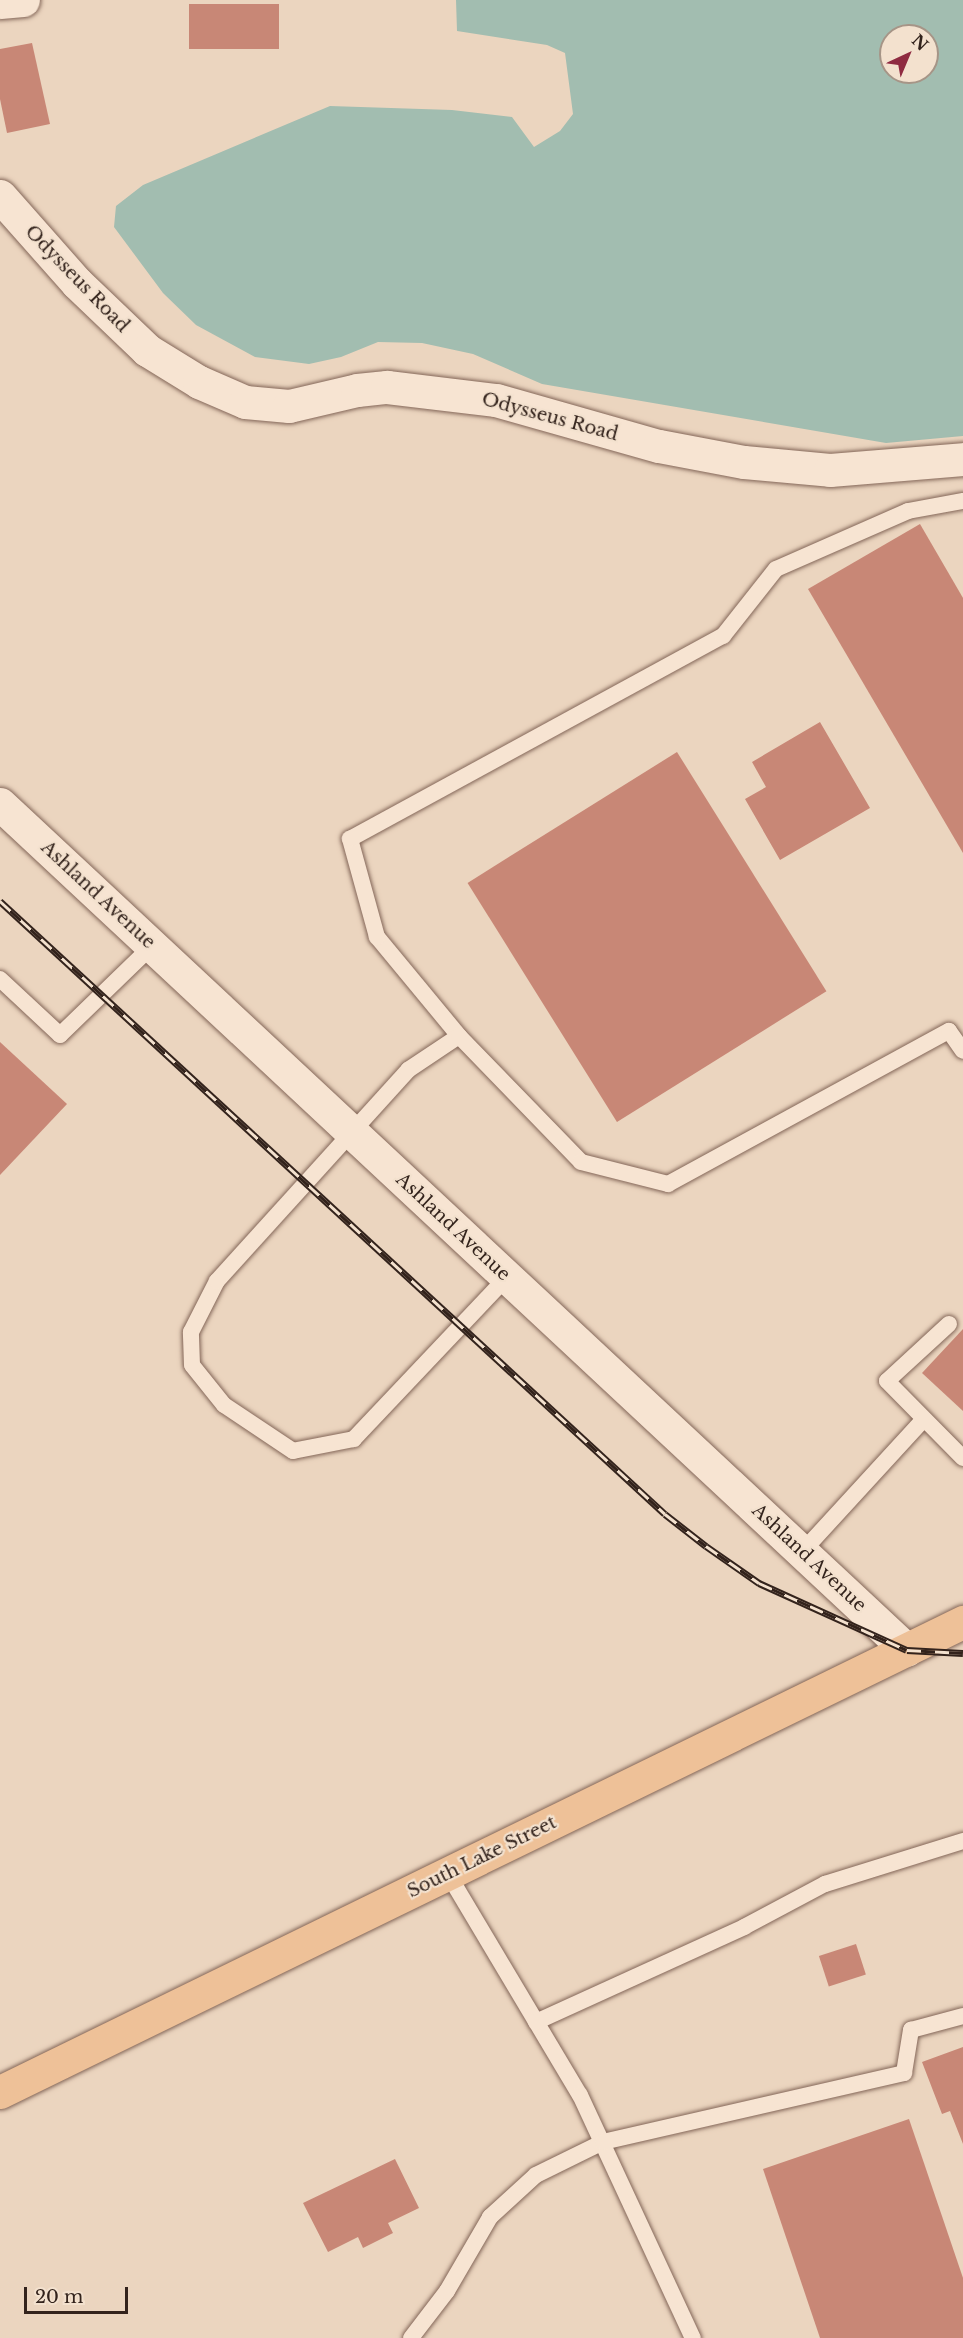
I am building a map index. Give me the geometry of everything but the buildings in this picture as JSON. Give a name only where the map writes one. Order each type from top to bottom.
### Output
[{"type":"main road","name":"South Lake Street","points":[[0,2092],[963,1622]]},
{"type":"street","points":[[0,2],[23,0]]},
{"type":"street","name":"Odysseus Road","points":[[0,196],[76,283],[147,350],[199,382],[245,402],[289,406],[357,390],[387,387],[496,400],[659,446],[744,462],[830,470],[963,459]]},
{"type":"street","name":"Ashland Avenue","points":[[0,804],[907,1650]]},
{"type":"lane","points":[[963,501],[908,511],[776,569],[723,636],[350,839],[377,937],[459,1036],[581,1162],[668,1184],[949,1031],[963,1051]]},
{"type":"lane","points":[[0,979],[60,1035],[153,946]]},
{"type":"lane","points":[[459,1036],[408,1070],[350,1131],[217,1281],[190,1332],[192,1365],[224,1406],[293,1451],[354,1439],[507,1277]]},
{"type":"lane","points":[[948,1324],[887,1381],[963,1458]]},
{"type":"lane","points":[[802,1552],[924,1419]]},
{"type":"lane","points":[[536,2022],[744,1927],[825,1884],[963,1842]]},
{"type":"lane","points":[[448,1874],[580,2096],[693,2338]]},
{"type":"lane","points":[[411,2338],[447,2291],[490,2217],[536,2175],[603,2142],[904,2073],[911,2030],[963,2016]]},
{"type":"shaded area","points":[[456,0],[963,0],[963,436],[886,443],[542,384],[473,354],[422,343],[378,342],[341,357],[309,364],[255,357],[196,325],[163,293],[114,227],[116,206],[143,185],[330,106],[452,110],[512,117],[534,147],[560,131],[573,114],[565,53],[547,45],[457,31]]},
{"type":"railway","points":[[0,901],[665,1514],[759,1583],[907,1650],[963,1653]]}]
